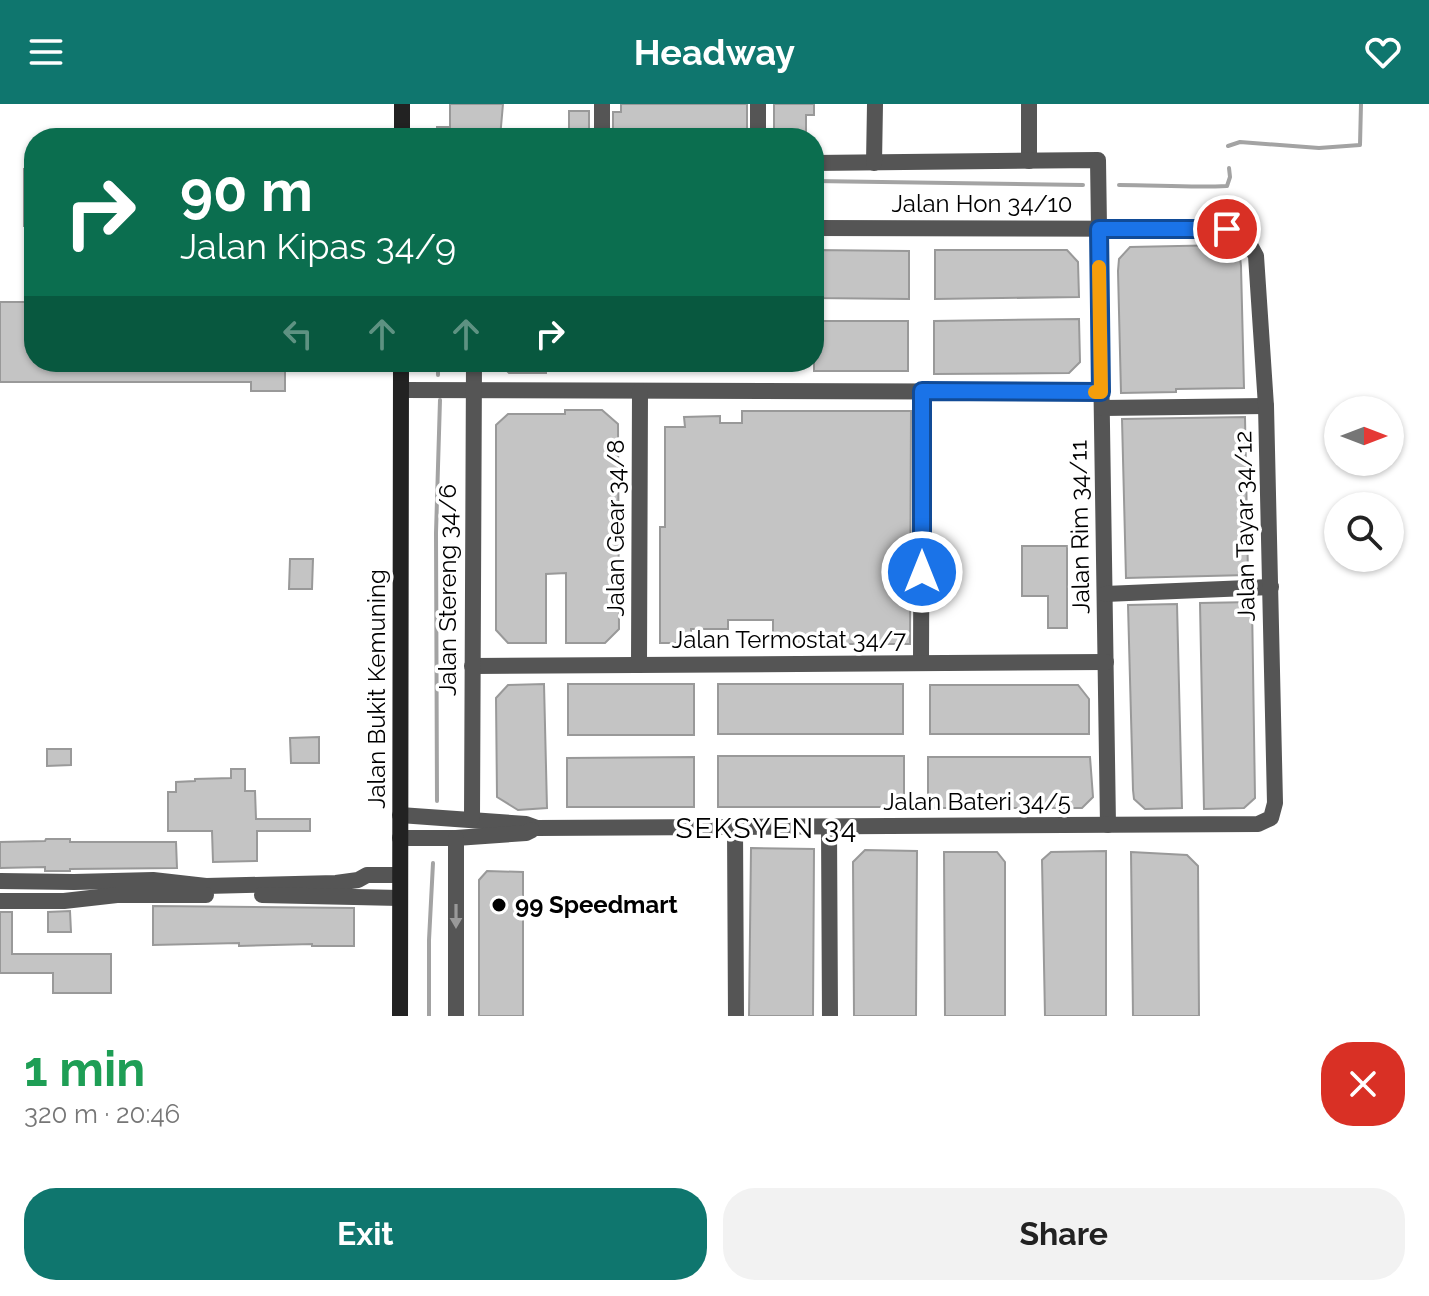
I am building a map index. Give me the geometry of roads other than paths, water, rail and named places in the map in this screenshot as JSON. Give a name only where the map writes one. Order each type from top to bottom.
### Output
[{"type":"main road","points":[[402,104],[402,128]]},
{"type":"main road","name":"Jalan Bukit Kemuning","points":[[400,1016],[401,372]]},
{"type":"street","points":[[602,104],[602,128]]},
{"type":"street","points":[[758,104],[758,128]]},
{"type":"street","points":[[874,163],[875,104]]},
{"type":"street","points":[[824,163],[1029,161],[1029,104]]},
{"type":"street","name":"Jalan Rim 34/11","points":[[1029,161],[1098,160],[1108,825]]},
{"type":"street","name":"Jalan Hon 34/10","points":[[824,228],[1227,229],[1244,234]]},
{"type":"street","name":"Jalan Tayar 34/12","points":[[1244,234],[1256,256],[1266,406],[1275,803],[1271,818]]},
{"type":"street","name":"Jalan Stereng 34/6","points":[[472,818],[474,372]]},
{"type":"street","points":[[401,390],[922,391],[1266,406]]},
{"type":"street","name":"Jalan Gear 34/8","points":[[639,665],[640,391]]},
{"type":"street","points":[[921,663],[922,391]]},
{"type":"street","points":[[1105,594],[1271,587]]},
{"type":"street","name":"Jalan Termostat 34/7","points":[[472,666],[1106,662]]},
{"type":"street","points":[[400,815],[472,818],[537,828]]},
{"type":"street","name":"Jalan Bateri 34/5","points":[[537,828],[1258,824],[1271,818]]},
{"type":"street","points":[[735,827],[736,1016]]},
{"type":"street","points":[[829,827],[830,1016]]},
{"type":"street","points":[[400,838],[526,833],[537,828]]},
{"type":"street","points":[[456,838],[456,1016]]},
{"type":"street","points":[[0,881],[153,880],[206,886],[336,883],[358,880],[367,875],[400,875]]},
{"type":"street","points":[[0,901],[64,901],[130,895],[400,898]]},
{"type":"waterway","points":[[1228,146],[1240,142],[1319,148],[1360,145],[1361,104]]},
{"type":"waterway","points":[[1119,185],[1227,186],[1229,168]]},
{"type":"waterway","points":[[824,181],[1083,185]]},
{"type":"waterway","points":[[437,801],[436,533],[440,400]]},
{"type":"waterway","points":[[429,1016],[433,863]]},
{"type":"place","name":"99 Speedmart","points":[[499,905]]},
{"type":"district","name":"SEKSYEN 34","points":[[767,828]]}]
